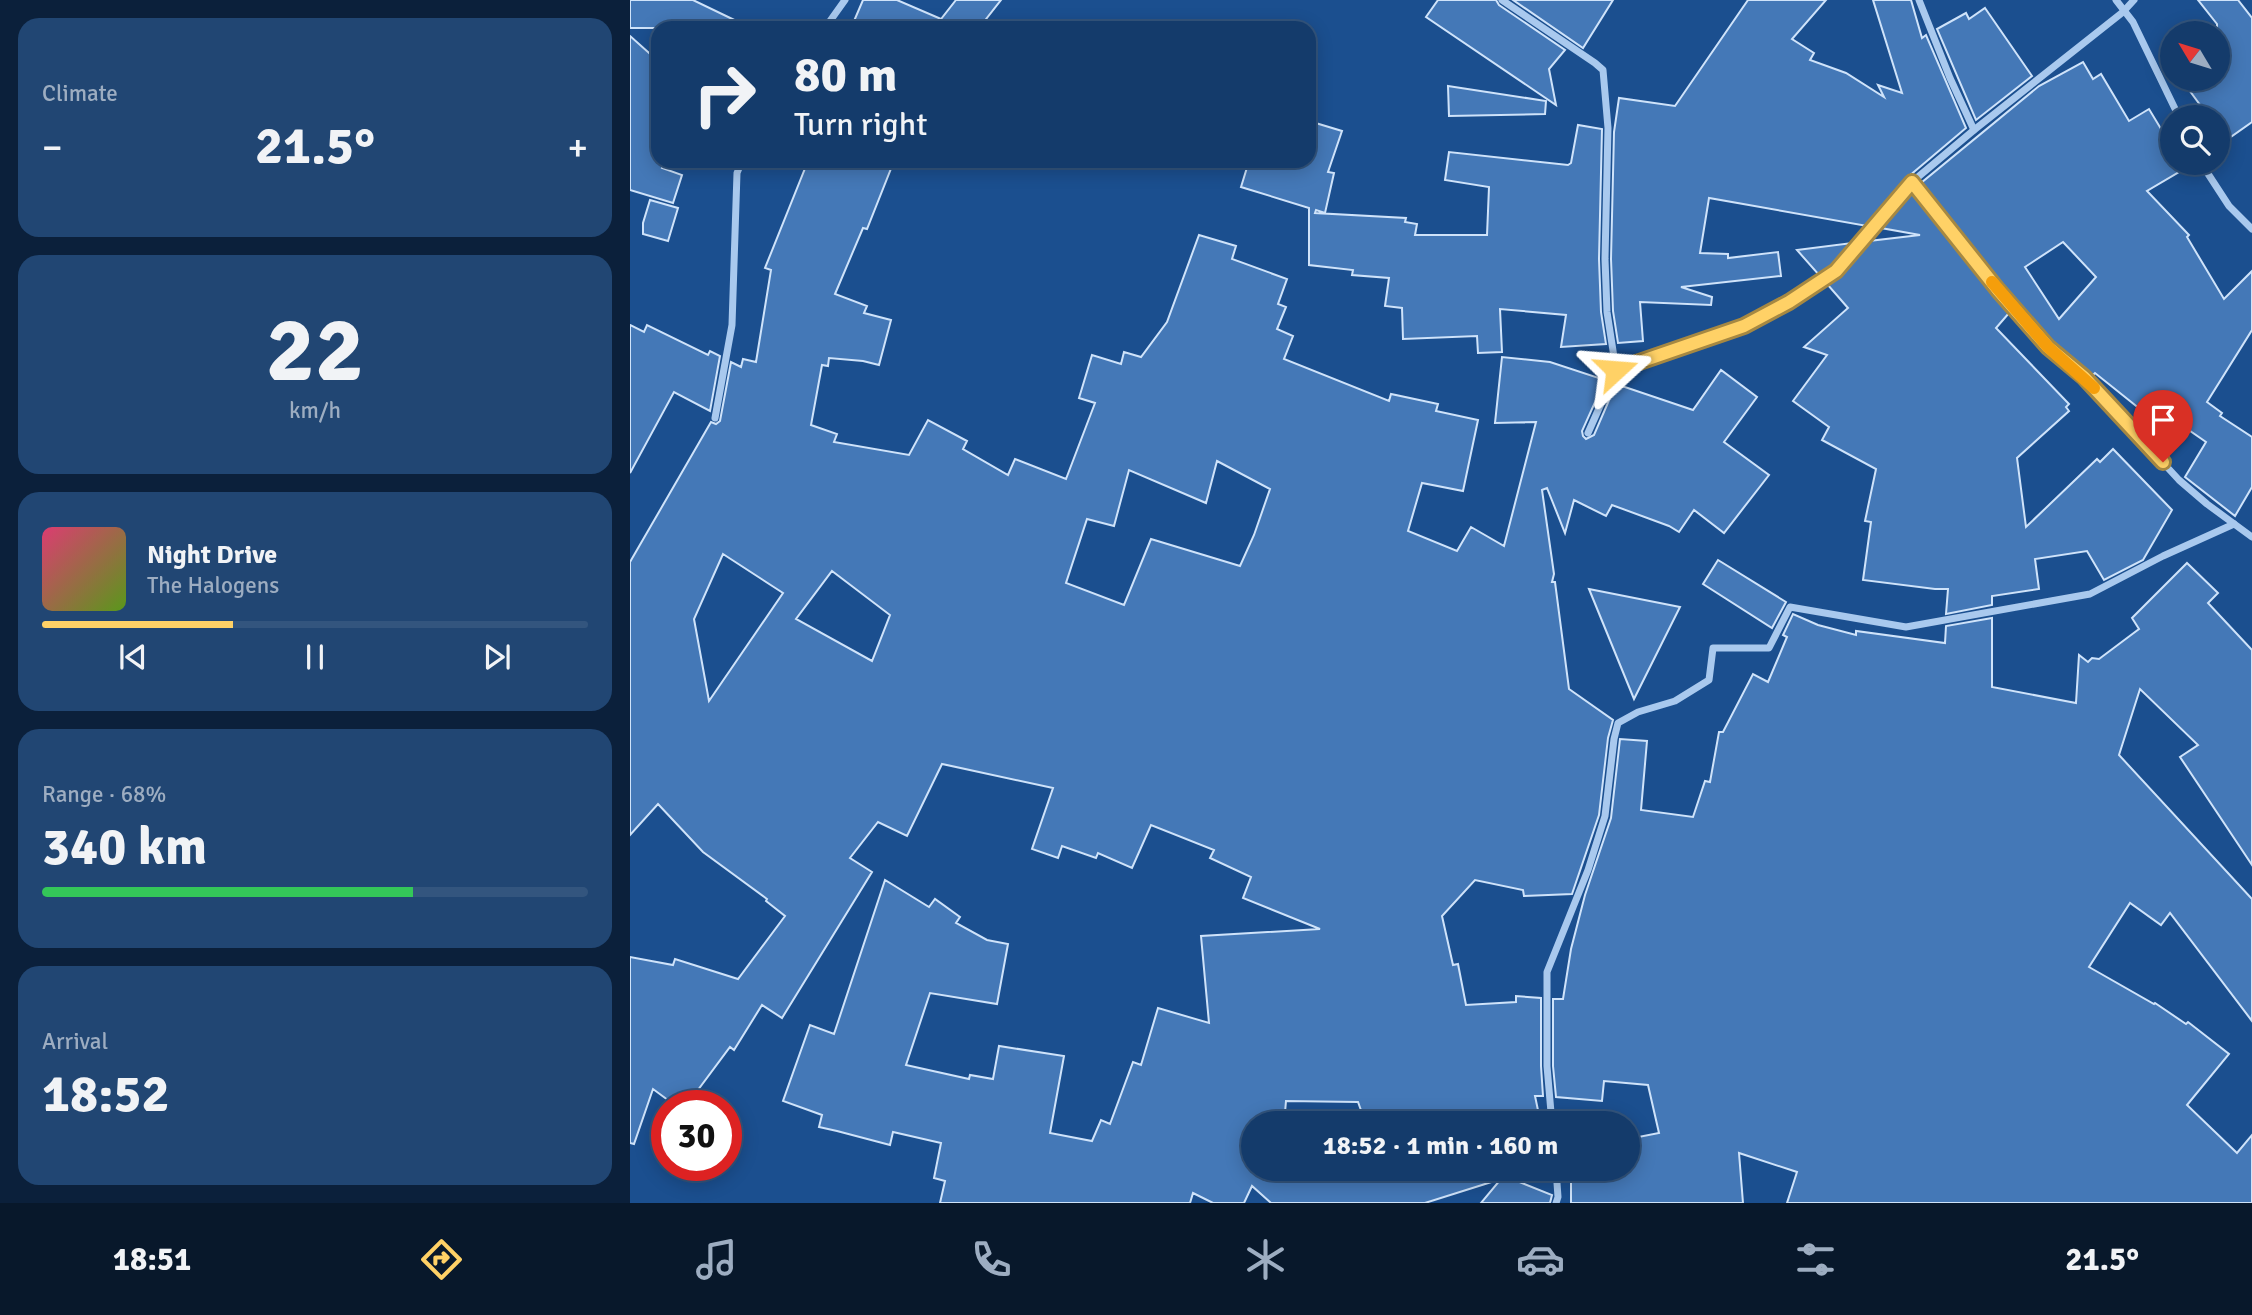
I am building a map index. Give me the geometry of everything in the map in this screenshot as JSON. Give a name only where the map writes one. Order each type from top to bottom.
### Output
[{"type":"street","points":[[830,21],[845,0]]},
{"type":"street","points":[[1502,0],[1603,70],[1608,128],[1605,259],[1607,312],[1616,370],[1588,433]]},
{"type":"street","points":[[1919,0],[1974,130]]},
{"type":"street","points":[[2116,0],[2133,22],[2173,105]]},
{"type":"street","points":[[1616,370],[1744,326],[1789,302],[1836,271],[1912,182],[2123,12],[2134,0]]},
{"type":"street","points":[[715,418],[732,324],[739,168]]},
{"type":"street","points":[[2209,175],[2229,206],[2252,229]]},
{"type":"street","points":[[1912,182],[1998,290],[2048,347],[2084,377],[2179,480],[2252,537]]},
{"type":"street","points":[[1551,1111],[1547,1066],[1547,972],[1588,870],[1605,816],[1618,723],[1638,712],[1675,701],[1709,680],[1713,648],[1769,648],[1790,607],[1906,627],[2090,594],[2163,556],[2234,524]]},
{"type":"street","points":[[1556,1203],[1557,1181]]},
{"type":"building","points":[[630,0],[693,0],[736,21],[651,21],[651,28],[630,28]]},
{"type":"building","points":[[863,0],[897,0],[941,19],[956,0],[1001,0],[984,21],[854,21]]},
{"type":"building","points":[[1438,0],[1496,0],[1499,5],[1565,50],[1549,69],[1556,105],[1426,17]]},
{"type":"building","points":[[1513,0],[1613,0],[1583,48]]},
{"type":"building","points":[[1748,0],[1826,0],[1792,39],[1814,53],[1810,60],[1846,73],[1884,97],[1878,85],[1902,93],[1873,0],[1911,0],[1922,38],[1926,35],[1966,128],[1908,177],[1867,226],[1709,198],[1700,253],[1728,254],[1728,258],[1778,252],[1781,276],[1681,287],[1712,297],[1711,305],[1640,302],[1643,341],[1618,343],[1613,311],[1611,259],[1614,132],[1619,98],[1675,106]]},
{"type":"building","points":[[2198,0],[2238,0],[2252,18],[2252,122],[2230,137],[2230,105],[2200,105],[2190,91],[2230,91],[2230,21],[2215,21]]},
{"type":"building","points":[[1985,8],[2032,76],[1976,120],[1937,29],[1966,13],[1969,19]]},
{"type":"building","points":[[630,36],[651,55],[651,168],[662,168],[682,175],[673,203],[630,190]]},
{"type":"building","points":[[2083,62],[2093,79],[2101,74],[2129,121],[2149,109],[2160,127],[2160,175],[2174,175],[2147,191],[2189,235],[2187,237],[2224,299],[2252,271],[2252,330],[2207,402],[2222,413],[2220,416],[2252,437],[2252,487],[2235,516],[2185,477],[2206,442],[2167,415],[2160,425],[2095,373],[2093,375],[2052,343],[1921,183],[2039,86]],"holes":[[[2063,242],[2096,277],[2059,319],[2025,267]]]},
{"type":"building","points":[[1448,86],[1546,101],[1545,114],[1449,116]]},
{"type":"building","points":[[1316,123],[1342,131],[1328,172],[1334,173],[1325,213],[1316,210],[1315,213],[1406,218],[1405,222],[1417,224],[1415,235],[1487,235],[1489,187],[1445,180],[1449,152],[1568,165],[1571,163],[1578,125],[1602,129],[1599,259],[1601,312],[1606,344],[1561,347],[1566,315],[1500,309],[1502,352],[1478,353],[1477,336],[1403,339],[1402,308],[1385,306],[1389,278],[1352,275],[1353,270],[1309,265],[1309,208],[1241,187],[1247,168],[1316,168]]},
{"type":"building","points":[[805,168],[891,168],[867,229],[863,228],[835,294],[867,306],[864,313],[891,320],[879,365],[829,358],[828,366],[822,365],[811,425],[837,434],[834,442],[909,455],[928,420],[967,441],[963,449],[1008,475],[1015,459],[1066,479],[1095,403],[1079,398],[1092,355],[1121,364],[1124,352],[1141,357],[1167,322],[1199,235],[1236,246],[1232,259],[1287,279],[1278,304],[1286,307],[1277,329],[1293,336],[1284,359],[1389,401],[1391,394],[1438,404],[1436,411],[1478,420],[1463,491],[1422,483],[1408,531],[1457,551],[1471,527],[1504,546],[1536,422],[1495,423],[1502,357],[1550,362],[1605,380],[1582,431],[1586,439],[1594,435],[1616,384],[1693,410],[1721,370],[1757,397],[1724,442],[1769,475],[1724,533],[1694,510],[1679,532],[1612,505],[1606,516],[1574,500],[1565,533],[1547,488],[1542,490],[1554,574],[1552,582],[1555,582],[1569,689],[1613,720],[1608,738],[1599,815],[1572,894],[1524,896],[1523,890],[1475,880],[1442,916],[1453,965],[1458,964],[1466,1005],[1516,1002],[1516,996],[1541,998],[1543,1096],[1535,1096],[1538,1111],[1361,1111],[1358,1102],[1286,1101],[1285,1111],[1241,1111],[1241,1181],[1495,1181],[1425,1203],[1271,1203],[1252,1186],[1244,1203],[1213,1203],[1193,1193],[1190,1203],[940,1203],[945,1181],[934,1178],[941,1143],[893,1132],[890,1145],[819,1127],[822,1115],[783,1101],[810,1025],[834,1034],[885,880],[929,907],[935,899],[960,917],[956,923],[987,940],[1008,944],[997,1004],[930,993],[906,1065],[969,1079],[970,1075],[993,1079],[999,1046],[1064,1056],[1050,1133],[1092,1141],[1101,1120],[1110,1124],[1133,1062],[1141,1065],[1158,1008],[1209,1023],[1201,936],[1320,929],[1243,898],[1251,877],[1210,858],[1214,850],[1151,825],[1132,868],[1098,853],[1096,858],[1062,846],[1058,858],[1032,849],[1053,788],[942,764],[907,836],[878,822],[850,858],[872,872],[782,1018],[762,1005],[734,1050],[730,1047],[698,1090],[651,1090],[634,1144],[630,1143],[630,957],[673,965],[675,959],[738,979],[785,916],[766,901],[767,899],[703,852],[658,804],[630,835],[630,562],[711,422],[716,424],[720,421],[731,362],[741,367],[743,359],[756,362],[771,270],[765,268]],"holes":[[[1217,461],[1270,489],[1240,566],[1151,539],[1124,605],[1066,583],[1087,519],[1114,526],[1129,470],[1206,503]],[[723,554],[783,593],[709,701],[694,619]],[[832,571],[890,615],[872,661],[796,619]]]},
{"type":"building","points":[[1912,192],[2012,316],[2009,313],[1996,328],[2069,404],[2066,407],[2069,411],[2017,458],[2026,527],[2097,459],[2100,462],[2113,449],[2172,510],[2143,560],[2104,580],[2087,551],[2035,559],[2039,589],[1992,596],[1992,605],[1946,614],[1948,589],[1863,580],[1871,522],[1865,521],[1876,469],[1822,440],[1829,427],[1793,401],[1827,355],[1804,347],[1848,308],[1827,284],[1840,275],[1869,241],[1920,235],[1881,228]]},
{"type":"building","points":[[650,200],[678,208],[668,241],[643,234],[643,223]]},
{"type":"building","points":[[1852,243],[1832,266],[1819,275],[1797,250]]},
{"type":"building","points":[[630,325],[644,332],[647,325],[708,355],[710,351],[720,356],[710,411],[674,392],[630,473]]},
{"type":"building","points":[[1718,560],[1786,602],[1772,628],[1703,584]]},
{"type":"building","points":[[2187,563],[2218,593],[2208,603],[2252,650],[2252,865],[2180,757],[2198,745],[2140,689],[2119,755],[2252,899],[2252,1021],[2170,913],[2161,925],[2130,903],[2089,967],[2155,1003],[2186,1024],[2188,1022],[2229,1054],[2187,1105],[2237,1153],[2252,1135],[2252,1203],[1787,1203],[1797,1172],[1739,1153],[1743,1203],[1571,1203],[1571,1181],[1640,1181],[1640,1137],[1659,1133],[1648,1085],[1604,1081],[1602,1101],[1556,1097],[1553,999],[1563,999],[1571,949],[1585,895],[1611,818],[1620,739],[1647,741],[1641,810],[1693,817],[1705,781],[1710,782],[1719,732],[1723,732],[1753,674],[1768,682],[1787,637],[1783,635],[1793,614],[1818,625],[1856,635],[1856,631],[1945,643],[1946,626],[1992,618],[1992,687],[2076,703],[2079,655],[2088,662],[2092,658],[2099,659],[2139,629],[2132,618]]},
{"type":"building","points":[[1589,589],[1680,607],[1634,699]]},
{"type":"building","points":[[1499,1181],[1517,1181],[1552,1195],[1550,1203],[1481,1203]]},
{"type":"slow traffic","points":[[1992,282],[2048,347],[2094,388]]},
{"type":"route","points":[[1616,370],[1744,326],[1789,302],[1836,271],[1912,182],[1998,290],[2048,347],[2084,377],[2163,462]]}]
